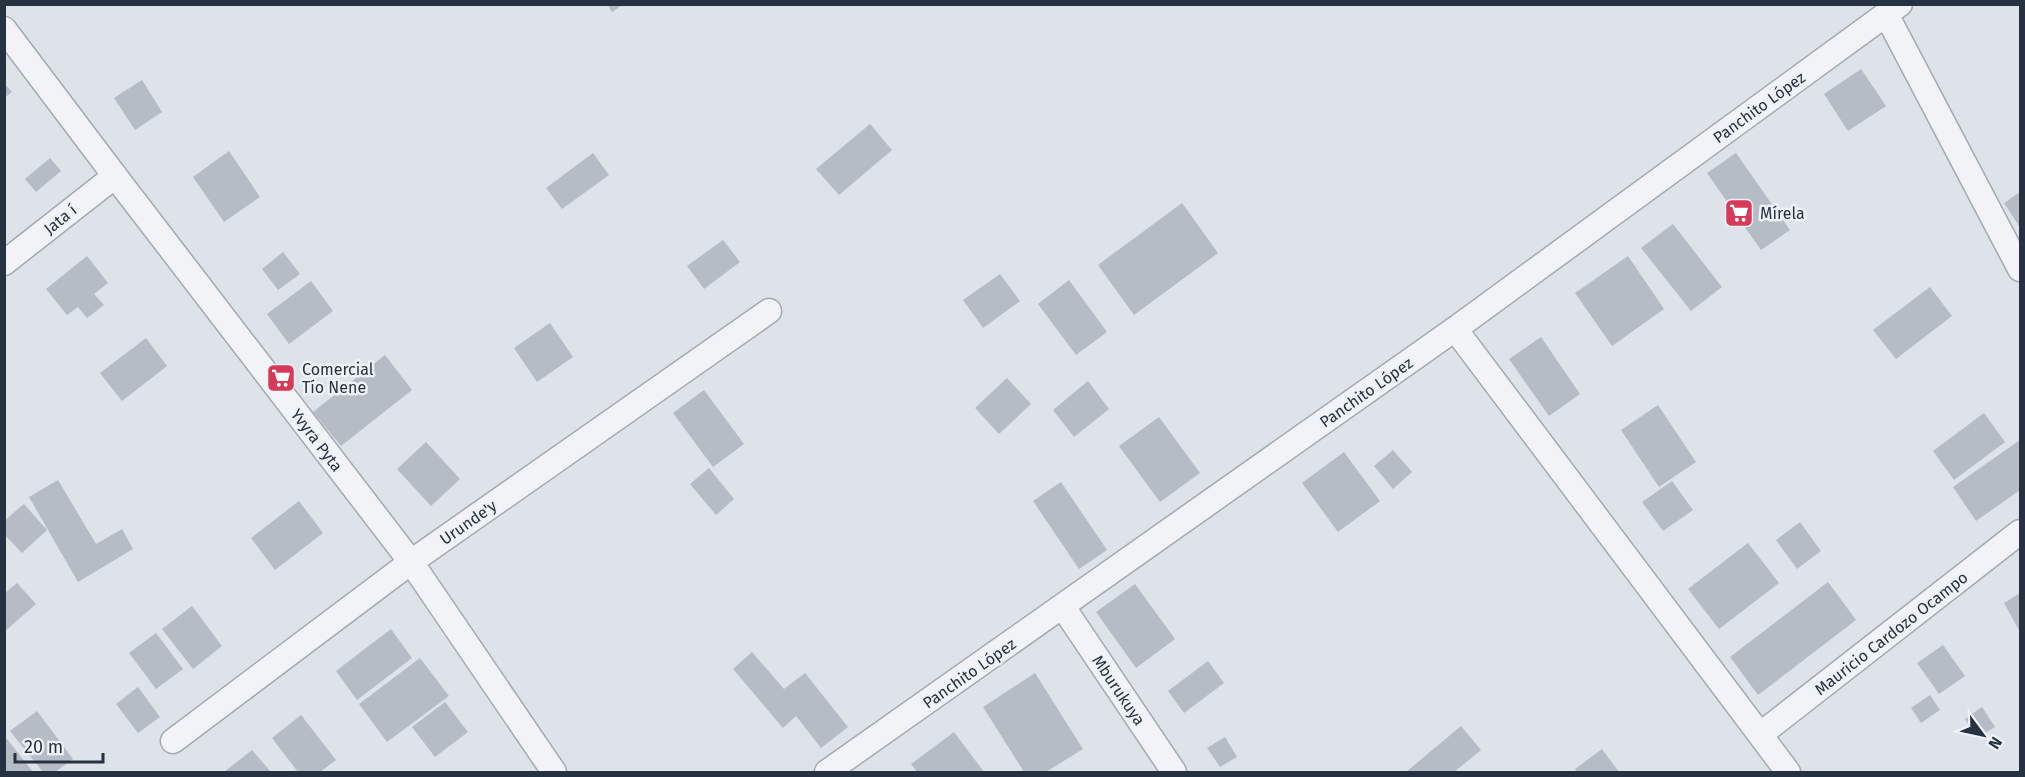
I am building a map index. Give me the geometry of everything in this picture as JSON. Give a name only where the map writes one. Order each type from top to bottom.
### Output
[{"type":"street","points":[[1893,9],[2020,269]]},
{"type":"street","name":"Panchito López","points":[[827,772],[1455,329],[1893,9]]},
{"type":"street","name":"Yvyra Pyta","points":[[4,29],[411,562],[554,772]]},
{"type":"street","name":"Jata í","points":[[4,263],[115,176]]},
{"type":"street","name":"Urunde'y","points":[[173,741],[411,562],[769,310]]},
{"type":"street","points":[[1455,329],[1788,772]]},
{"type":"street","name":"Mauricio Cardozo Ocampo","points":[[1761,734],[2020,532]]},
{"type":"street","name":"Mburukuya","points":[[1064,607],[1174,772]]},
{"type":"building","points":[[607,4],[624,4],[612,12]]},
{"type":"building","points":[[1861,69],[1886,106],[1848,131],[1824,94]]},
{"type":"building","points":[[142,80],[162,112],[135,130],[114,98]]},
{"type":"building","points":[[4,83],[12,92],[4,98]]},
{"type":"building","points":[[870,124],[892,150],[839,195],[816,169]]},
{"type":"building","points":[[229,151],[260,197],[224,222],[193,177]]},
{"type":"building","points":[[593,153],[609,175],[562,209],[546,188]]},
{"type":"building","points":[[1736,153],[1790,230],[1761,250],[1707,173]]},
{"type":"building","points":[[50,158],[61,171],[36,192],[25,179]]},
{"type":"building","points":[[2020,192],[2020,225],[2019,226],[2004,203]]},
{"type":"building","points":[[1182,203],[1218,253],[1134,315],[1098,265]]},
{"type":"building","points":[[1673,224],[1722,287],[1691,311],[1641,248]]},
{"type":"building","points":[[723,240],[740,262],[704,289],[687,266]]},
{"type":"building","points":[[283,252],[300,274],[278,290],[262,269]]},
{"type":"building","points":[[87,256],[108,283],[94,294],[104,305],[87,318],[78,307],[67,315],[46,289]]},
{"type":"building","points":[[1628,256],[1664,309],[1612,346],[1575,293]]},
{"type":"building","points":[[1000,274],[1020,301],[983,328],[963,300]]},
{"type":"building","points":[[1069,280],[1107,332],[1076,355],[1038,304]]},
{"type":"building","points":[[311,281],[333,311],[289,344],[267,314]]},
{"type":"building","points":[[1930,287],[1952,316],[1896,359],[1873,330]]},
{"type":"building","points":[[550,323],[573,357],[537,382],[514,348]]},
{"type":"building","points":[[1541,337],[1580,394],[1549,416],[1509,359]]},
{"type":"building","points":[[146,338],[167,366],[122,401],[100,373]]},
{"type":"building","points":[[385,355],[412,390],[341,446],[313,412]]},
{"type":"building","points":[[1007,378],[1031,404],[999,434],[975,408]]},
{"type":"building","points":[[1088,381],[1109,409],[1074,437],[1053,410]]},
{"type":"building","points":[[704,390],[744,444],[713,467],[673,413]]},
{"type":"building","points":[[1658,405],[1696,462],[1659,487],[1621,430]]},
{"type":"building","points":[[1984,413],[2005,442],[1954,480],[1933,451]]},
{"type":"building","points":[[1159,417],[1200,473],[1160,502],[1119,446]]},
{"type":"building","points":[[2020,440],[2020,490],[1976,521],[1953,487]]},
{"type":"building","points":[[426,442],[460,479],[431,506],[397,469]]},
{"type":"building","points":[[1393,450],[1412,472],[1393,489],[1374,466]]},
{"type":"building","points":[[1344,452],[1380,501],[1338,532],[1302,483]]},
{"type":"building","points":[[709,468],[734,499],[716,515],[690,484]]},
{"type":"building","points":[[58,480],[96,544],[122,529],[133,549],[78,582],[29,497]]},
{"type":"building","points":[[1672,481],[1693,510],[1663,531],[1642,502]]},
{"type":"building","points":[[1061,482],[1107,550],[1079,569],[1033,501]]},
{"type":"building","points":[[299,501],[323,533],[275,570],[251,538]]},
{"type":"building","points":[[24,504],[47,530],[22,553],[4,534],[4,521]]},
{"type":"building","points":[[1800,522],[1821,551],[1797,569],[1776,540]]},
{"type":"building","points":[[1748,543],[1779,583],[1719,629],[1688,589]]},
{"type":"building","points":[[1828,582],[1856,620],[1758,695],[1730,657]]},
{"type":"building","points":[[17,583],[36,604],[4,632],[4,594]]},
{"type":"building","points":[[1135,584],[1175,639],[1136,668],[1096,612]]},
{"type":"building","points":[[2020,593],[2020,632],[2004,603]]},
{"type":"building","points":[[192,606],[222,646],[193,669],[162,629]]},
{"type":"building","points":[[391,629],[412,658],[357,700],[336,671]]},
{"type":"building","points":[[156,633],[183,669],[156,689],[129,653]]},
{"type":"building","points":[[1943,645],[1965,676],[1939,694],[1917,663]]},
{"type":"building","points":[[752,652],[784,689],[805,673],[848,727],[821,748],[796,716],[783,728],[733,669]]},
{"type":"building","points":[[420,658],[449,696],[387,742],[359,704]]},
{"type":"building","points":[[1208,661],[1224,683],[1184,713],[1168,691]]},
{"type":"building","points":[[1035,673],[1083,749],[1046,772],[1024,772],[983,707]]},
{"type":"building","points":[[138,687],[160,717],[138,733],[116,704]]},
{"type":"building","points":[[1930,695],[1940,710],[1921,723],[1911,708]]},
{"type":"building","points":[[445,702],[468,732],[435,757],[412,727]]},
{"type":"building","points":[[1982,707],[1995,727],[1977,738],[1965,719]]},
{"type":"building","points":[[37,711],[73,759],[55,772],[43,772],[10,731]]},
{"type":"building","points":[[301,715],[336,760],[320,772],[298,772],[272,738]]},
{"type":"building","points":[[1461,726],[1481,750],[1454,772],[1406,772]]},
{"type":"building","points":[[954,732],[984,772],[917,772],[911,764]]},
{"type":"building","points":[[1225,737],[1237,757],[1220,767],[1207,748]]},
{"type":"building","points":[[7,739],[33,772],[4,772],[4,741]]},
{"type":"building","points":[[1602,749],[1619,772],[1578,772],[1575,769]]},
{"type":"building","points":[[252,750],[271,772],[224,772]]},
{"type":"place","name":"Mírela","points":[[1739,213]]},
{"type":"place","name":"Comercial Tío Nene","points":[[281,378]]}]
